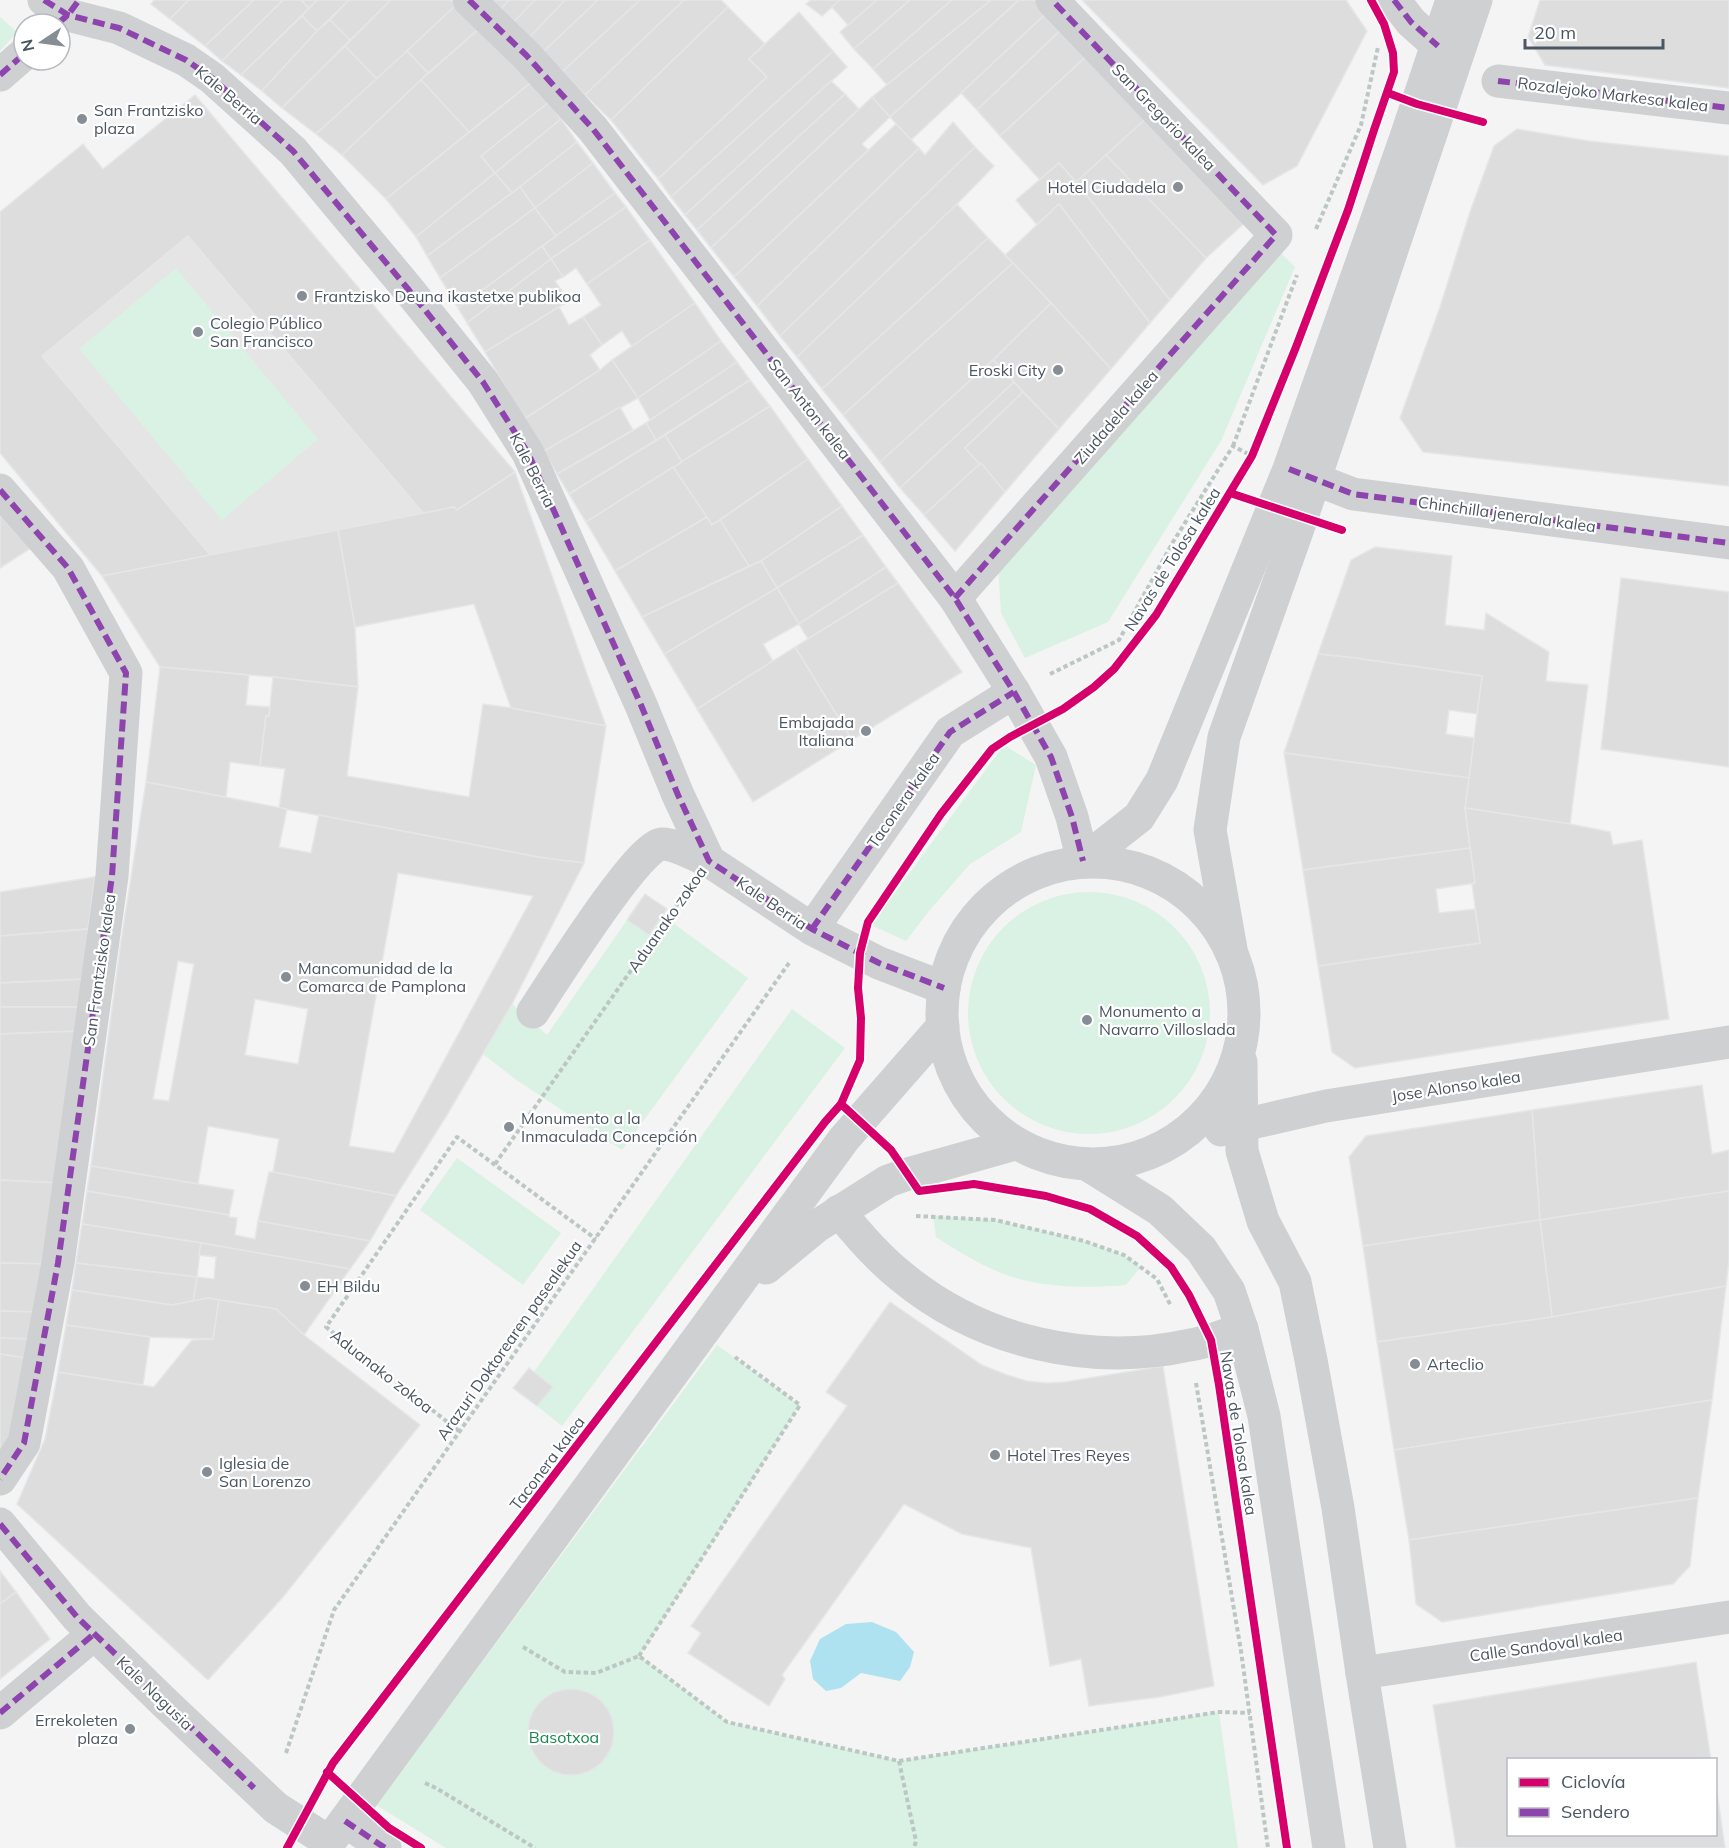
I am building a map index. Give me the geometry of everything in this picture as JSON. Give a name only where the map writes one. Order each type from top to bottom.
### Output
[{"type":"street","name":"San Anton kalea","points":[[469,0],[526,55],[593,129],[955,598],[1014,692],[1051,757],[1072,817],[1083,861]]},
{"type":"street","name":"San Gregorio kalea","points":[[1052,0],[1276,235]]},
{"type":"street","points":[[1394,0],[1411,22],[1438,46]]},
{"type":"street","points":[[1390,1848],[1338,1508],[1295,1282],[1263,1221],[1242,1151],[1241,1051],[1244,995],[1231,949],[1210,830],[1224,737],[1301,474],[1452,0]]},
{"type":"street","points":[[1083,861],[1139,817],[1162,780],[1301,474],[1476,0]]},
{"type":"street","name":"Kale Berria","points":[[62,10],[119,28],[186,60],[212,78],[293,151],[483,382],[528,453],[642,705],[678,795],[709,861],[812,929],[879,963],[944,988]]},
{"type":"street","points":[[0,75],[12,64]]},
{"type":"street","name":"Rozalejoko Markesa kalea","points":[[1498,81],[1729,108]]},
{"type":"street","name":"Ziudadela kalea","points":[[955,598],[1276,235]]},
{"type":"street","name":"Chinchilla jenerala kalea","points":[[1301,474],[1353,494],[1729,543]]},
{"type":"street","name":"San Frantzisko kalea","points":[[0,490],[68,568],[126,674],[112,876],[58,1263],[24,1443],[0,1479]]},
{"type":"street","name":"Taconera kalea","points":[[812,929],[950,732],[1014,692]]},
{"type":"street","name":"Aduanako zokoa","points":[[533,1012],[611,895],[650,849],[661,844],[709,861]]},
{"type":"street","points":[[1231,949],[1206,911],[1171,882],[1128,864],[1083,861],[1047,867],[1017,881],[990,901],[968,926],[953,956],[944,988],[943,1026],[954,1072],[979,1113],[1015,1144],[1050,1159],[1088,1165],[1138,1159],[1184,1136],[1219,1098],[1241,1051]]},
{"type":"street","points":[[333,1837],[844,1139],[943,1026]]},
{"type":"street","name":"Jose Alonso kalea","points":[[1184,1136],[1242,1126],[1326,1106],[1729,1042]]},
{"type":"street","points":[[720,1306],[817,1226],[849,1223],[888,1181],[1015,1144]]},
{"type":"street","name":"Navas de Tolosa kalea","points":[[1088,1165],[1160,1210],[1201,1249],[1229,1290],[1242,1329],[1264,1416],[1329,1848]]},
{"type":"street","points":[[849,1223],[886,1264],[926,1296],[953,1312],[1009,1336],[1048,1346],[1099,1353],[1139,1352],[1190,1345],[1242,1329]]},
{"type":"street","name":"Kale Nagusia","points":[[0,1524],[77,1617],[276,1808],[333,1837],[385,1848]]},
{"type":"street","name":"Calle Sandoval kalea","points":[[1362,1673],[1729,1617]]},
{"type":"street","points":[[0,1713],[94,1634]]},
{"type":"path","points":[[1316,230],[1361,125],[1380,40]]},
{"type":"path","points":[[1014,692],[1119,640],[1173,542],[1233,446],[1299,272]]},
{"type":"path","points":[[1246,465],[1256,445]]},
{"type":"path","points":[[1233,446],[1252,456]]},
{"type":"path","points":[[849,1223],[906,1216],[995,1220],[1084,1241],[1124,1255],[1157,1279],[1190,1345],[1241,1651],[1268,1848]]},
{"type":"path","points":[[521,1646],[565,1672],[596,1673],[639,1656],[800,1405],[735,1357],[741,1348]]},
{"type":"path","points":[[639,1656],[727,1722],[899,1761],[1219,1712],[1250,1713]]},
{"type":"path","points":[[899,1761],[916,1841],[914,1848]]},
{"type":"path","points":[[422,1781],[535,1848]]},
{"type":"shaded area","name":"Colegio Público San Francisco","points":[[195,95],[515,472],[457,510],[102,576],[0,453],[0,212],[83,144],[103,169]]},
{"type":"green space","points":[[0,17],[12,28],[12,38],[0,51]]},
{"type":"green space","points":[[1277,249],[1295,267],[1221,441],[1108,622],[1025,658],[1001,613],[998,567]]},
{"type":"green space","points":[[176,268],[318,439],[222,520],[79,349]]},
{"type":"green space","points":[[1004,745],[1036,765],[1021,832],[970,864],[906,941],[871,925]]},
{"type":"green space","points":[[1077,892],[1101,892],[1124,897],[1146,906],[1175,927],[1190,946],[1201,967],[1208,989],[1210,1013],[1208,1037],[1201,1059],[1190,1080],[1175,1099],[1146,1120],[1124,1129],[1101,1134],[1077,1134],[1054,1129],[1032,1120],[1012,1107],[995,1090],[982,1070],[973,1048],[968,1025],[968,1001],[973,978],[982,956],[995,936],[1012,919],[1032,906],[1054,897]]},
{"type":"green space","points":[[662,915],[748,978],[622,1150],[515,1079],[483,1054],[512,1004],[547,1035],[627,920]]},
{"type":"green space","points":[[792,1009],[845,1048],[562,1426],[537,1406],[553,1387],[534,1372]]},
{"type":"green space","points":[[457,1158],[561,1233],[523,1285],[420,1210]]},
{"type":"green space","points":[[933,1216],[995,1220],[1084,1241],[1124,1255],[1141,1267],[1126,1285],[1074,1287],[1023,1280],[978,1262],[936,1237]]},
{"type":"green space","name":"Basotxoa","points":[[717,1345],[800,1405],[640,1656],[727,1722],[899,1761],[1219,1712],[1238,1848],[446,1848],[376,1805]]},
{"type":"water","points":[[872,1622],[896,1632],[914,1652],[910,1667],[900,1681],[861,1673],[841,1688],[826,1691],[813,1679],[810,1661],[820,1639],[846,1624]]},
{"type":"building","points":[[154,0],[189,0],[170,19],[151,4]]},
{"type":"building","points":[[189,0],[254,0],[205,46],[170,19]]},
{"type":"building","points":[[254,0],[283,0],[222,61],[205,46]]},
{"type":"building","points":[[283,0],[301,0],[309,8],[241,75],[222,61]]},
{"type":"building","points":[[301,0],[317,0],[309,8]]},
{"type":"building","points":[[317,0],[349,0],[317,31],[302,16]]},
{"type":"building","points":[[349,0],[391,0],[350,40],[330,20]]},
{"type":"building","points":[[391,0],[450,0],[456,5],[377,79],[345,46]]},
{"type":"building","points":[[488,0],[509,0],[499,11]]},
{"type":"building","points":[[509,0],[535,0],[512,24],[499,11]]},
{"type":"building","points":[[535,0],[565,0],[528,39],[512,24]]},
{"type":"building","points":[[565,0],[598,0],[542,53],[528,39]]},
{"type":"building","points":[[598,0],[640,0],[562,72],[542,53]]},
{"type":"building","points":[[640,0],[684,0],[585,95],[562,72]]},
{"type":"building","points":[[684,0],[721,0],[728,7],[611,120],[585,95]]},
{"type":"building","points":[[811,0],[840,0],[822,16],[806,4]]},
{"type":"building","points":[[840,0],[877,0],[848,25],[832,7]]},
{"type":"building","points":[[877,0],[910,0],[854,49],[840,32]]},
{"type":"building","points":[[910,0],[952,0],[873,69],[854,49]]},
{"type":"building","points":[[952,0],[991,0],[887,85],[873,69]]},
{"type":"building","points":[[991,0],[1019,0],[890,117],[872,97]]},
{"type":"building","points":[[1019,0],[1042,0],[1051,9],[911,140],[890,117]]},
{"type":"building","points":[[1082,0],[1346,0],[1367,31],[1297,166],[1263,185]]},
{"type":"building","points":[[1540,0],[1729,0],[1729,88],[1545,65],[1528,37]]},
{"type":"building","points":[[456,5],[481,27],[428,73],[407,51]]},
{"type":"building","points":[[728,7],[765,44],[749,59],[767,77],[658,179],[611,120]]},
{"type":"building","points":[[1051,9],[1066,25],[977,110],[961,93]]},
{"type":"building","points":[[799,12],[833,51],[671,197],[658,179],[767,77],[749,59]]},
{"type":"building","points":[[302,16],[317,31],[262,91],[241,75]]},
{"type":"building","points":[[330,20],[350,40],[282,108],[262,91]]},
{"type":"building","points":[[1066,25],[1091,52],[1000,136],[977,110]]},
{"type":"building","points":[[481,27],[533,81],[469,132],[421,80]]},
{"type":"building","points":[[345,46],[377,79],[316,134],[282,108]]},
{"type":"building","points":[[407,51],[428,73],[342,155],[316,134]]},
{"type":"building","points":[[833,51],[847,67],[685,215],[671,197]]},
{"type":"building","points":[[1091,52],[1150,115],[1076,182],[1059,163],[1040,180],[1000,136]]},
{"type":"building","points":[[421,80],[469,132],[386,199],[342,155]]},
{"type":"building","points":[[533,81],[549,102],[481,156],[495,173],[416,237],[386,199]]},
{"type":"building","points":[[831,81],[845,94],[697,230],[685,215]]},
{"type":"building","points":[[845,94],[859,109],[711,248],[697,230]]},
{"type":"building","name":"Colegio Público San Francisco","points":[[195,95],[515,472],[457,510],[454,507],[424,514],[188,236],[42,356],[211,556],[102,576],[0,453],[0,212],[83,144],[103,169]]},
{"type":"building","points":[[872,97],[890,117],[862,144],[868,150],[734,277],[711,248]]},
{"type":"building","points":[[549,102],[561,119],[495,173],[481,156]]},
{"type":"building","name":"Hotel Ciudadela","points":[[1150,115],[1249,219],[1206,258],[1106,155]]},
{"type":"building","points":[[561,119],[577,142],[512,193],[495,173]]},
{"type":"building","points":[[953,122],[975,147],[780,336],[757,306],[919,148],[925,155]]},
{"type":"building","points":[[896,124],[919,148],[757,306],[734,277]]},
{"type":"building","points":[[1517,129],[1589,141],[1729,156],[1729,486],[1423,452],[1400,418],[1494,146]]},
{"type":"building","points":[[577,142],[593,163],[535,208],[520,187]]},
{"type":"building","points":[[975,147],[994,166],[797,357],[780,336]]},
{"type":"building","points":[[1106,155],[1206,258],[1170,300],[1076,182]]},
{"type":"building","points":[[593,163],[615,193],[556,236],[535,208]]},
{"type":"building","points":[[1059,163],[1170,300],[1150,323],[1059,204],[1037,225],[1016,200]]},
{"type":"building","points":[[495,173],[512,193],[427,256],[416,237]]},
{"type":"building","points":[[520,187],[535,208],[440,278],[427,256]]},
{"type":"building","points":[[615,193],[626,207],[551,259],[542,246]]},
{"type":"building","points":[[957,204],[988,238],[822,389],[797,357]]},
{"type":"building","points":[[1059,204],[1150,323],[1111,369],[1005,255]]},
{"type":"building","points":[[626,207],[650,240],[587,284],[576,268],[563,277],[551,259]]},
{"type":"building","points":[[535,208],[556,236],[458,308],[440,278]]},
{"type":"building","points":[[988,238],[1013,263],[843,415],[822,389]]},
{"type":"building","points":[[650,240],[695,303],[632,347],[622,331],[602,345],[583,317],[601,305],[587,284]]},
{"type":"building","points":[[542,246],[551,259],[467,323],[458,308]]},
{"type":"building","points":[[551,259],[563,277],[555,281],[569,301],[485,352],[467,323]]},
{"type":"building","points":[[1013,263],[1051,303],[993,360],[880,462],[843,415]]},
{"type":"building","points":[[695,303],[721,341],[638,398],[612,360]]},
{"type":"building","points":[[1051,303],[1111,369],[1059,429],[993,360]]},
{"type":"building","points":[[559,307],[569,325],[583,317],[602,345],[590,355],[600,370],[524,419],[485,352]]},
{"type":"building","points":[[721,341],[737,362],[650,420],[638,398]]},
{"type":"building","points":[[612,360],[638,398],[544,451],[524,419]]},
{"type":"building","points":[[993,360],[1014,382],[900,488],[880,462]]},
{"type":"building","points":[[737,362],[750,380],[656,440],[646,423]]},
{"type":"building","points":[[750,380],[770,406],[682,462],[665,435]]},
{"type":"building","points":[[1014,382],[1023,392],[965,448],[981,463],[924,515],[900,488]]},
{"type":"building","points":[[1023,392],[1059,429],[1005,492],[965,448]]},
{"type":"building","points":[[770,406],[808,459],[712,525],[673,467]]},
{"type":"building","points":[[620,407],[633,430],[557,474],[544,451]]},
{"type":"building","points":[[646,423],[656,440],[569,494],[557,474]]},
{"type":"building","points":[[665,435],[682,462],[586,522],[569,494]]},
{"type":"building","points":[[808,459],[842,506],[761,561],[749,566],[720,520]]},
{"type":"building","points":[[981,463],[1005,492],[955,551],[924,515]]},
{"type":"building","points":[[673,467],[707,517],[615,571],[586,522]]},
{"type":"building","points":[[515,472],[606,726],[511,708],[474,604],[355,627],[338,530],[454,507],[457,510]]},
{"type":"building","points":[[842,506],[863,535],[777,588],[761,561]]},
{"type":"building","points":[[0,513],[31,548],[0,568]]},
{"type":"building","points":[[707,517],[712,525],[720,520],[749,566],[642,617],[615,571]]},
{"type":"building","points":[[338,530],[355,627],[358,687],[160,667],[102,576]]},
{"type":"building","points":[[863,535],[886,567],[799,624],[777,588]]},
{"type":"building","points":[[1375,547],[1452,556],[1445,625],[1484,630],[1486,613],[1549,652],[1546,681],[1588,685],[1570,824],[1465,808],[1482,676],[1318,654],[1351,560]]},
{"type":"building","points":[[761,561],[777,588],[664,654],[642,617]]},
{"type":"building","points":[[886,567],[898,583],[808,639],[799,624]]},
{"type":"building","points":[[1621,578],[1729,592],[1729,767],[1601,749]]},
{"type":"building","points":[[898,583],[962,672],[852,740],[795,647]]},
{"type":"building","points":[[777,588],[799,624],[763,644],[773,661],[697,709],[664,654]]},
{"type":"building","points":[[795,647],[852,740],[753,802],[697,709]]},
{"type":"building","points":[[1318,654],[1482,676],[1477,714],[1449,710],[1446,734],[1474,738],[1469,778],[1284,753]]},
{"type":"building","points":[[160,667],[249,675],[246,705],[270,707],[269,716],[266,716],[260,766],[230,762],[226,797],[146,782]]},
{"type":"building","points":[[273,677],[358,687],[347,776],[469,797],[483,704],[606,726],[584,863],[538,857],[279,808],[285,769],[260,766]]},
{"type":"building","points":[[1284,753],[1469,778],[1465,808],[1470,848],[1303,870]]},
{"type":"building","name":"Mancomunidad de la Comarca de Pamplona","points":[[146,782],[287,809],[279,847],[311,853],[319,815],[538,857],[584,863],[512,1004],[396,1196],[273,1172],[279,1139],[208,1126],[198,1184],[91,1166],[121,941]],"holes":[[[398,873],[533,896],[394,1153],[349,1146]],[[178,961],[194,964],[169,1101],[153,1099]],[[255,999],[308,1009],[298,1064],[245,1055]]]},
{"type":"building","points":[[1465,808],[1610,832],[1613,845],[1642,840],[1669,1019],[1355,1068],[1332,1052],[1318,966],[1480,943]]},
{"type":"building","points":[[1470,848],[1475,883],[1436,889],[1439,913],[1475,909],[1480,943],[1318,966],[1303,870]]},
{"type":"building","points":[[95,877],[88,929],[0,936],[0,892]]},
{"type":"building","points":[[645,894],[667,909],[649,935],[627,920]]},
{"type":"building","points":[[88,929],[87,979],[0,983],[0,936]]},
{"type":"building","points":[[87,979],[83,1007],[0,1007],[0,983]]},
{"type":"building","points":[[0,1007],[83,1007],[80,1031],[0,1034]]},
{"type":"building","points":[[80,1031],[59,1183],[0,1180],[0,1034]]},
{"type":"building","points":[[1702,1085],[1712,1154],[1729,1150],[1729,1191],[1540,1220],[1532,1110]]},
{"type":"building","points":[[1532,1110],[1540,1220],[1363,1246],[1349,1157],[1366,1136]]},
{"type":"building","points":[[91,1166],[234,1190],[229,1215],[87,1191]]},
{"type":"building","points":[[269,1172],[396,1196],[370,1241],[258,1221]]},
{"type":"building","points":[[0,1180],[59,1183],[48,1264],[0,1263]]},
{"type":"building","points":[[87,1191],[229,1215],[229,1217],[237,1218],[235,1235],[255,1239],[258,1221],[370,1241],[350,1269],[82,1224]]},
{"type":"building","points":[[1729,1191],[1729,1259],[1726,1286],[1552,1317],[1540,1220]]},
{"type":"building","points":[[1540,1220],[1552,1317],[1377,1342],[1363,1246]]},
{"type":"building","points":[[82,1224],[201,1243],[197,1277],[76,1263]]},
{"type":"building","points":[[201,1243],[350,1269],[304,1335],[276,1309],[208,1298],[193,1301],[197,1277],[214,1279],[216,1257],[199,1255]]},
{"type":"building","points":[[0,1263],[48,1264],[39,1312],[0,1311]]},
{"type":"building","points":[[76,1263],[197,1277],[193,1301],[172,1305],[72,1290]]},
{"type":"building","points":[[1726,1286],[1712,1400],[1394,1450],[1377,1342],[1552,1317]]},
{"type":"building","points":[[72,1290],[172,1305],[208,1298],[219,1300],[213,1339],[150,1337],[66,1325]]},
{"type":"building","name":"Iglesia de San Lorenzo","points":[[219,1300],[276,1309],[304,1335],[420,1425],[283,1597],[208,1680],[17,1504],[45,1439],[58,1372],[154,1387],[192,1340],[213,1339]]},
{"type":"building","name":"Hotel Tres Reyes","points":[[890,1302],[982,1365],[1027,1381],[1065,1382],[1163,1366],[1214,1686],[1160,1697],[1089,1706],[1081,1659],[1050,1666],[1031,1548],[962,1534],[904,1504],[782,1675],[785,1679],[769,1706],[688,1653],[701,1633],[691,1626],[847,1406],[826,1392]]},
{"type":"building","points":[[0,1311],[39,1312],[34,1339],[0,1338]]},
{"type":"building","points":[[66,1325],[150,1337],[143,1385],[58,1372]]},
{"type":"building","points":[[0,1338],[34,1339],[32,1359],[0,1354]]},
{"type":"building","points":[[0,1354],[32,1359],[20,1417],[0,1461]]},
{"type":"building","points":[[529,1368],[553,1387],[537,1406],[513,1388]]},
{"type":"building","points":[[1712,1400],[1698,1498],[1409,1540],[1394,1450]]},
{"type":"building","points":[[1698,1498],[1690,1566],[1673,1584],[1442,1622],[1416,1604],[1409,1540]]},
{"type":"building","points":[[0,1571],[16,1592],[0,1604]]},
{"type":"building","points":[[16,1592],[50,1639],[0,1679],[0,1604]]},
{"type":"building","points":[[1696,1662],[1711,1758],[1507,1758],[1507,1836],[1717,1836],[1717,1792],[1725,1848],[1456,1848],[1433,1705]]},
{"type":"building","points":[[571,1689],[595,1696],[607,1708],[614,1732],[607,1756],[595,1768],[571,1775],[547,1768],[535,1756],[528,1732],[535,1708],[547,1696]]},
{"type":"marked path","points":[[44,0],[68,15],[119,28],[186,60],[212,78],[293,151],[483,382],[528,453],[709,861],[812,929],[879,963],[944,988]]},
{"type":"marked path","points":[[70,12],[79,0]]},
{"type":"marked path","points":[[469,0],[526,55],[593,129],[955,598],[1014,692],[1051,757],[1072,817],[1083,861]]},
{"type":"marked path","points":[[955,598],[1276,235],[1052,0]]},
{"type":"marked path","points":[[1394,0],[1411,22],[1438,46]]},
{"type":"marked path","points":[[0,75],[12,64]]},
{"type":"marked path","points":[[1498,81],[1729,108]]},
{"type":"marked path","points":[[1289,469],[1353,494],[1729,543]]},
{"type":"marked path","points":[[0,490],[68,568],[126,673],[112,876],[58,1263],[24,1443],[0,1479]]},
{"type":"marked path","points":[[812,929],[950,732],[1014,692]]},
{"type":"marked path","points":[[0,1524],[77,1617],[254,1788]]},
{"type":"marked path","points":[[0,1713],[94,1634]]},
{"type":"marked path","points":[[345,1821],[385,1848]]},
{"type":"cycle path","points":[[287,1848],[333,1763],[841,1104],[860,1060],[861,1018],[858,988],[860,953],[868,922],[941,814],[992,749],[1063,709],[1094,687],[1114,669],[1156,615],[1252,456],[1348,210],[1394,72],[1393,53],[1384,24],[1371,0]]},
{"type":"cycle path","points":[[1388,93],[1417,104],[1483,122]]},
{"type":"cycle path","points":[[1230,493],[1342,530]]},
{"type":"cycle path","points":[[841,1104],[891,1150],[919,1191],[974,1184],[1046,1196],[1090,1209],[1137,1236],[1171,1267],[1189,1295],[1211,1340],[1219,1385],[1287,1848]]},
{"type":"cycle path","points":[[327,1772],[389,1828],[421,1848]]},
{"type":"place","name":"San Frantzisko plaza","points":[[82,119]]},
{"type":"place","name":"Hotel Ciudadela","points":[[1178,187]]},
{"type":"place","name":"Frantzisko Deuna ikastetxe publikoa","points":[[302,296]]},
{"type":"place","name":"Colegio Público San Francisco","points":[[198,332]]},
{"type":"place","name":"Eroski City","points":[[1058,370]]},
{"type":"place","name":"Embajada Italiana","points":[[866,731]]},
{"type":"place","name":"Mancomunidad de la Comarca de Pamplona","points":[[286,977]]},
{"type":"place","name":"Monumento a Navarro Villoslada","points":[[1087,1020]]},
{"type":"place","name":"Monumento a la Inmaculada Concepción","points":[[509,1127]]},
{"type":"place","name":"EH Bildu","points":[[305,1286]]},
{"type":"place","name":"Arteclio","points":[[1415,1364]]},
{"type":"place","name":"Hotel Tres Reyes","points":[[995,1455]]},
{"type":"place","name":"Iglesia de San Lorenzo","points":[[207,1472]]},
{"type":"place","name":"Errekoleten plaza","points":[[130,1729]]}]
